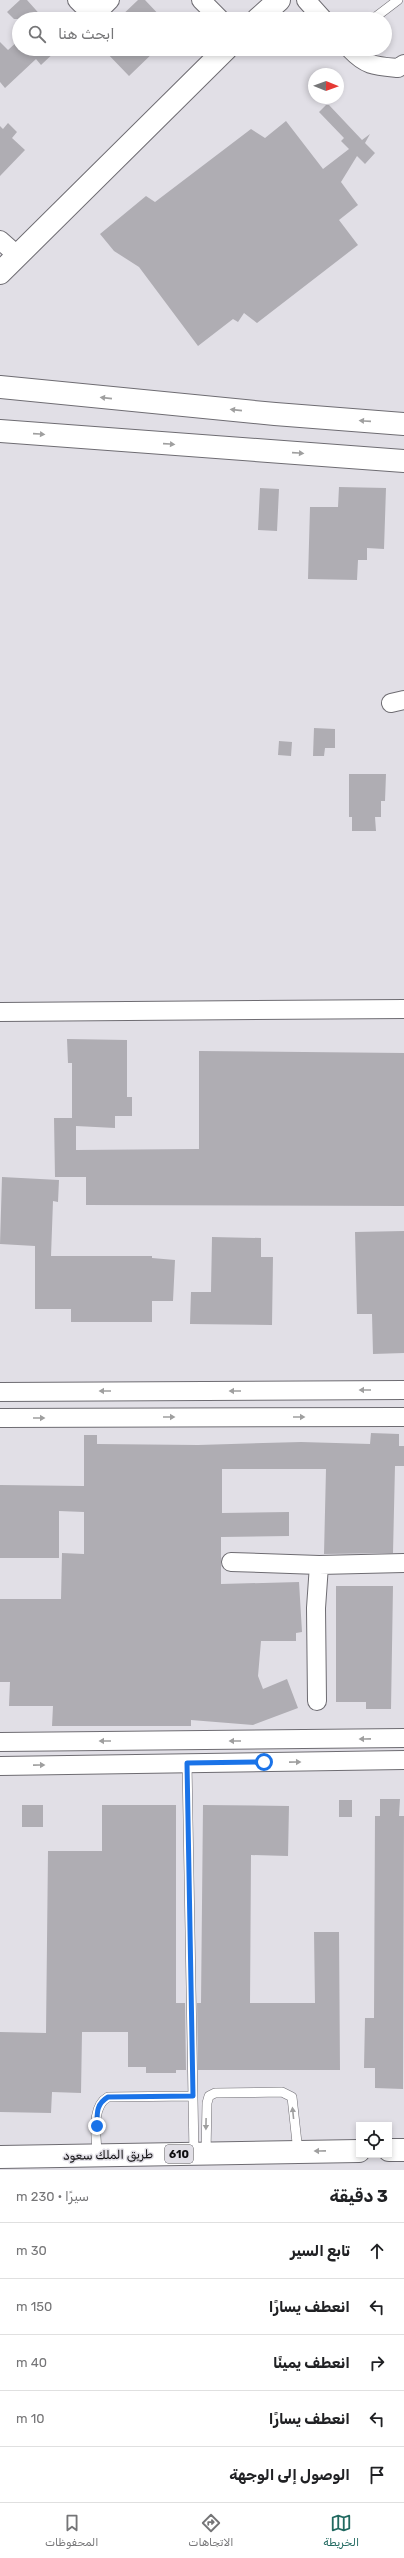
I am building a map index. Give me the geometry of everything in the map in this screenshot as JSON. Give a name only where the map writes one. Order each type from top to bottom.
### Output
[{"type":"street","points":[[77,0],[82,5],[101,9],[110,0]]},
{"type":"street","points":[[201,0],[213,12]]},
{"type":"street","points":[[266,12],[279,0]]},
{"type":"street","points":[[306,0],[317,12]]},
{"type":"street","points":[[0,273],[219,56]]},
{"type":"street","points":[[356,56],[362,62],[375,66],[398,68],[404,64]]},
{"type":"street","points":[[0,240],[17,255]]},
{"type":"street","points":[[0,387],[267,413],[404,424]]},
{"type":"street","points":[[0,431],[404,461]]},
{"type":"street","points":[[0,1012],[404,1009]]},
{"type":"street","points":[[0,1392],[404,1390]]},
{"type":"street","points":[[0,1418],[404,1417]]},
{"type":"street","points":[[231,1562],[319,1565],[404,1564]]},
{"type":"street","points":[[317,1701],[316,1608],[319,1565]]},
{"type":"street","points":[[0,1742],[404,1738]]},
{"type":"street","points":[[0,1766],[404,1760]]},
{"type":"street","points":[[392,2150],[404,2150]]},
{"type":"street","name":"طريق الملك سعود","points":[[0,2157],[356,2151]]},
{"type":"street","points":[[0,2161],[144,2170]]},
{"type":"lane","points":[[382,12],[398,0]]},
{"type":"lane","points":[[187,1763],[193,2096],[200,2153]]},
{"type":"lane","points":[[200,2153],[209,2096],[215,2093],[282,2092],[292,2097],[298,2152]]},
{"type":"lane","points":[[97,2156],[97,2110],[101,2101],[108,2097],[193,2096]]},
{"type":"building","points":[[20,0],[27,0],[38,12],[12,12],[12,17],[7,12]]},
{"type":"building","points":[[138,0],[145,0],[156,12],[125,12]]},
{"type":"building","points":[[0,42],[8,50],[12,46],[12,56],[51,56],[41,65],[36,59],[5,88],[0,82]]},
{"type":"building","points":[[110,56],[150,56],[129,76]]},
{"type":"building","points":[[326,105],[329,105],[362,140],[370,134],[365,143],[375,153],[365,164],[357,156],[341,182],[358,205],[339,220],[358,245],[257,323],[244,313],[238,322],[233,319],[198,346],[139,267],[114,251],[100,234],[146,196],[155,202],[251,129],[265,138],[286,121],[323,169],[349,149],[341,141],[344,138],[319,112]]},
{"type":"building","points":[[8,123],[17,132],[12,138],[25,150],[0,176],[0,126],[3,129]]},
{"type":"building","points":[[339,487],[386,488],[384,549],[367,548],[367,560],[358,560],[357,580],[308,579],[310,507],[338,507]]},
{"type":"building","points":[[260,488],[279,489],[277,531],[258,530]]},
{"type":"building","points":[[314,728],[335,729],[335,748],[325,748],[324,756],[313,756]]},
{"type":"building","points":[[279,741],[292,742],[291,756],[278,755]]},
{"type":"building","points":[[349,774],[386,774],[385,801],[381,801],[381,817],[375,817],[376,831],[352,831],[352,817],[349,817]]},
{"type":"building","points":[[67,1039],[127,1040],[127,1097],[132,1097],[132,1116],[115,1116],[115,1128],[76,1126],[76,1150],[199,1149],[199,1051],[404,1053],[404,1206],[86,1205],[86,1177],[55,1177],[54,1118],[72,1118],[72,1063],[68,1063]]},
{"type":"building","points":[[2,1177],[59,1180],[58,1202],[53,1201],[51,1256],[152,1256],[152,1258],[175,1260],[173,1301],[152,1301],[152,1322],[71,1322],[71,1309],[35,1309],[35,1246],[0,1244]]},
{"type":"building","points":[[404,1231],[404,1353],[373,1354],[372,1314],[357,1314],[355,1232]]},
{"type":"building","points":[[212,1237],[261,1238],[261,1257],[273,1257],[272,1325],[190,1324],[191,1292],[211,1292]]},
{"type":"building","points":[[371,1433],[399,1434],[399,1446],[404,1446],[404,1466],[395,1466],[393,1553],[324,1554],[326,1469],[222,1469],[222,1513],[289,1512],[289,1536],[221,1537],[221,1584],[299,1582],[302,1632],[296,1633],[296,1641],[261,1641],[258,1676],[263,1689],[287,1679],[298,1708],[253,1725],[191,1720],[191,1726],[52,1726],[53,1706],[9,1706],[10,1682],[0,1682],[0,1599],[61,1599],[62,1553],[84,1554],[84,1512],[59,1511],[59,1558],[0,1558],[0,1485],[84,1486],[84,1435],[97,1435],[97,1444],[198,1445],[301,1442],[370,1444]]},
{"type":"building","points":[[336,1586],[393,1586],[391,1709],[366,1709],[366,1702],[336,1702]]},
{"type":"building","points":[[380,1799],[400,1799],[399,1816],[404,1816],[403,2089],[375,2088],[375,2068],[364,2068],[365,2018],[374,2018],[375,1816],[380,1816]]},
{"type":"building","points":[[339,1800],[352,1800],[352,1817],[339,1817]]},
{"type":"building","points":[[22,1805],[43,1805],[43,1827],[22,1827]]},
{"type":"building","points":[[102,1805],[176,1805],[176,2003],[185,2003],[186,2070],[176,2070],[176,2073],[146,2073],[146,2067],[128,2067],[128,2032],[82,2032],[81,2093],[52,2092],[51,2113],[0,2112],[0,2032],[46,2033],[48,1851],[102,1851]]},
{"type":"building","points":[[203,1805],[289,1806],[288,1856],[251,1855],[250,2003],[315,2003],[314,1932],[339,1932],[340,2070],[198,2070],[197,2003],[201,2003]]},
{"type":"route","points":[[97,2126],[97,2110],[101,2101],[108,2097],[193,2096],[187,1763],[264,1762]]}]
